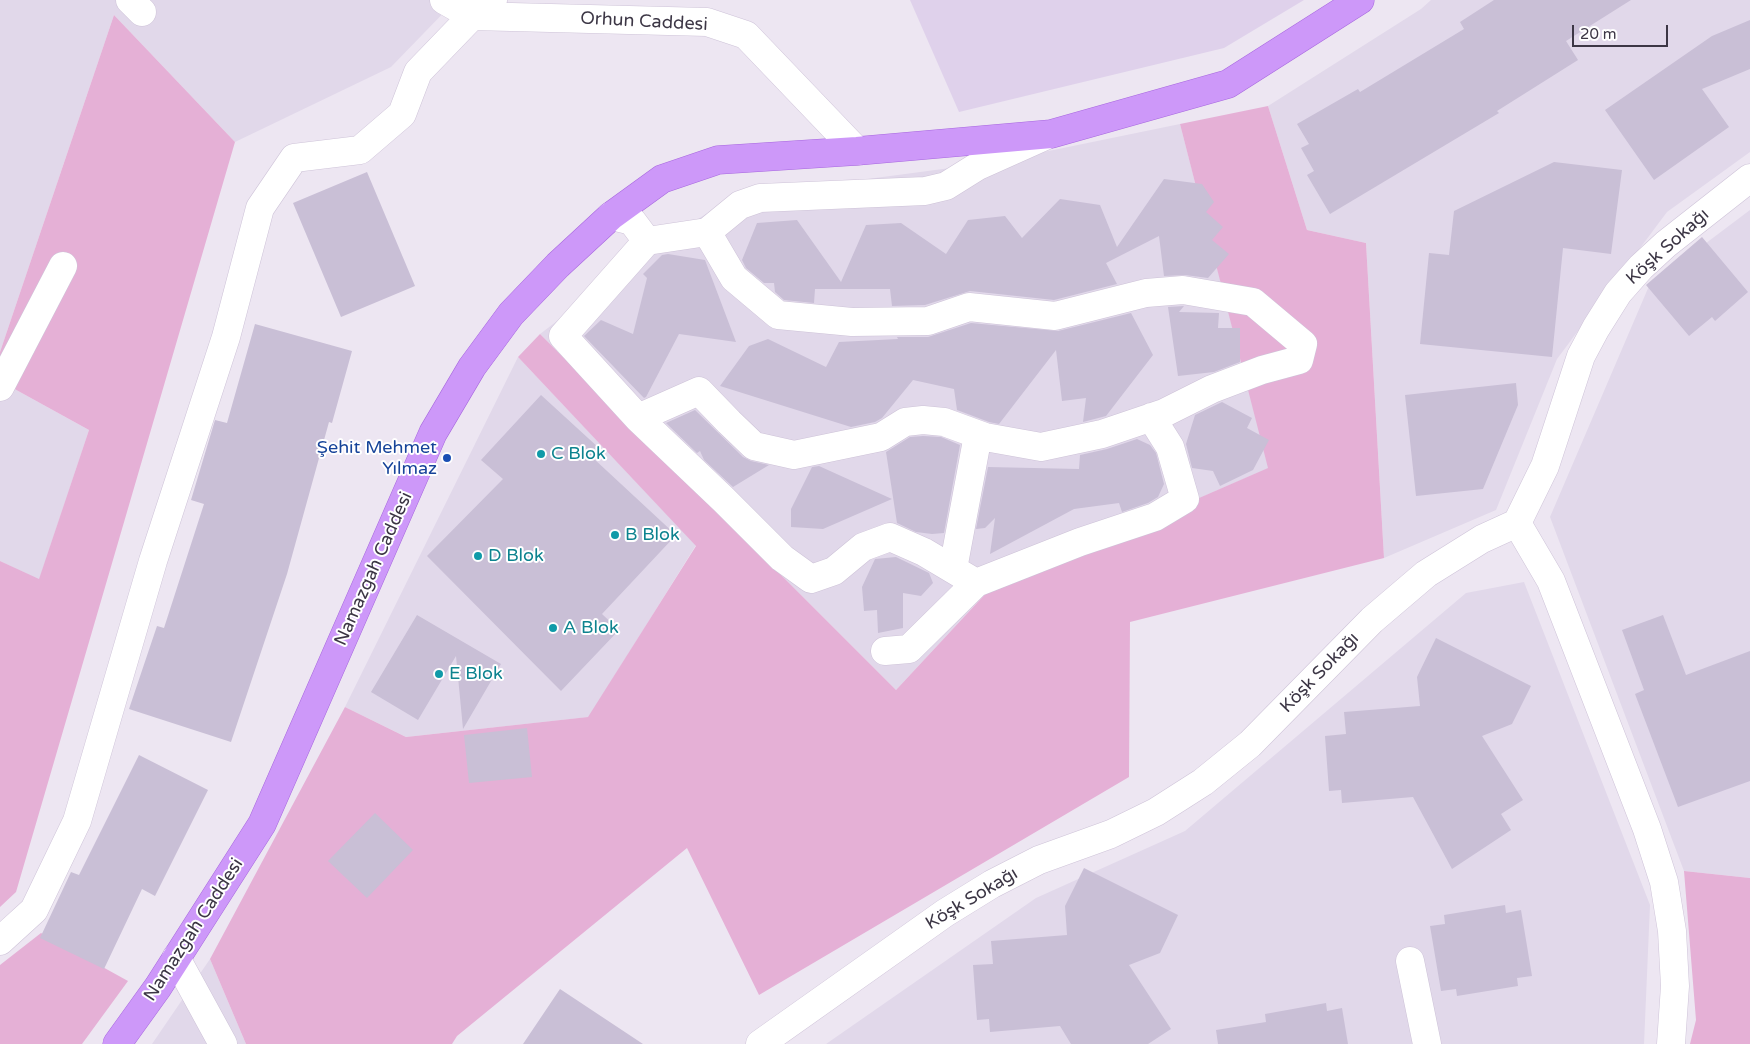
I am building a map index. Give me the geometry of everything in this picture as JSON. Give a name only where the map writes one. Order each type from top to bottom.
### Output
[{"type":"main road","name":"Namazgah Caddesi","points":[[117,1044],[158,987],[262,824],[434,433],[472,367],[511,314],[558,265],[611,216],[662,179],[718,160],[857,151],[1050,134],[1228,84],[1360,0]]},
{"type":"street","name":"Orhun Caddesi","points":[[444,0],[480,5],[707,22],[746,35],[857,151]]},
{"type":"street","points":[[0,942],[34,910],[76,821],[153,561],[226,337],[260,208],[294,158],[360,150],[402,114],[418,72],[480,5]]},
{"type":"street","points":[[976,583],[924,552],[890,537],[863,547],[834,571],[811,579],[782,558],[638,418],[563,336],[647,241],[707,232],[740,205],[760,198],[925,191],[946,186],[978,166],[1050,134]]},
{"type":"street","name":"Köşk Sokağı","points":[[760,1044],[944,913],[992,884],[1039,860],[1111,834],[1156,812],[1202,782],[1250,744],[1372,620],[1426,574],[1482,539],[1517,523],[1544,466],[1581,356],[1618,293],[1641,267],[1666,244],[1750,178]]},
{"type":"street","points":[[611,216],[632,221],[647,241]]},
{"type":"street","points":[[638,418],[699,391],[754,446],[794,455],[881,437],[905,422],[923,420],[944,422],[978,435],[1041,447],[1102,434],[1164,413],[1212,389],[1262,370],[1299,360],[1303,344],[1253,302],[1183,290],[1146,293],[1056,316],[969,307],[928,321],[852,322],[778,315],[734,278],[707,232]]},
{"type":"street","points":[[0,387],[63,266]]},
{"type":"street","points":[[885,651],[909,649],[976,583],[1080,542],[1155,517],[1185,499],[1170,447],[1151,417]]},
{"type":"street","points":[[953,569],[978,435]]},
{"type":"street","points":[[1517,523],[1551,581],[1647,829],[1664,882],[1672,931],[1675,986],[1671,1044]]},
{"type":"street","points":[[176,958],[223,1044]]},
{"type":"street","points":[[1410,961],[1427,1044]]},
{"type":"shaded area","points":[[0,0],[456,0],[391,67],[235,142],[114,15],[0,352]]},
{"type":"shaded area","points":[[910,0],[1304,0],[1224,48],[959,112]]},
{"type":"shaded area","points":[[1431,0],[1750,0],[1750,152],[1667,212],[1557,359],[1496,510],[1384,558],[1366,243],[1307,230],[1268,106],[1421,9]]},
{"type":"shaded area","points":[[114,15],[235,142],[16,892],[0,907],[0,561],[39,579],[89,430],[0,381],[0,352]]},
{"type":"shaded area","points":[[1268,106],[1307,230],[1366,243],[1384,558],[1130,622],[1129,777],[759,995],[687,848],[457,1036],[452,1044],[246,1044],[210,959],[345,707],[406,737],[588,717],[696,546],[518,357],[540,334],[896,690],[990,589],[1268,468],[1180,124]]},
{"type":"shaded area","points":[[1180,124],[1269,468],[990,589],[896,690],[540,334],[660,243],[733,197],[995,162]]},
{"type":"shaded area","points":[[1750,210],[1750,878],[1684,871],[1550,517],[1649,286]]},
{"type":"shaded area","points":[[518,357],[696,545],[589,717],[406,737],[345,707]]},
{"type":"shaded area","points":[[0,381],[89,430],[39,580],[0,561]]},
{"type":"shaded area","points":[[1524,582],[1650,905],[1644,1044],[826,1044],[1036,898],[1185,831],[1466,593]]},
{"type":"shaded area","points":[[1684,871],[1750,878],[1750,1044],[1690,1044],[1696,1020]]},
{"type":"shaded area","points":[[41,933],[128,981],[82,1044],[0,1044],[0,965]]},
{"type":"shaded area","points":[[210,959],[246,1044],[152,1044]]},
{"type":"building","points":[[1494,0],[1631,0],[1566,41],[1578,60],[1497,111],[1499,113],[1330,214],[1307,175],[1314,171],[1301,148],[1309,144],[1297,124],[1358,89],[1360,92],[1464,29],[1460,22]]},
{"type":"building","points":[[1750,20],[1750,69],[1702,89],[1729,127],[1654,180],[1605,110],[1712,36]]},
{"type":"building","points":[[1554,162],[1622,170],[1611,254],[1563,248],[1552,357],[1420,344],[1429,253],[1449,255],[1454,211]]},
{"type":"building","points":[[367,172],[415,286],[341,317],[293,203]]},
{"type":"building","points":[[1164,179],[1202,184],[1214,202],[1206,212],[1223,227],[1212,240],[1229,254],[1208,278],[1185,275],[1164,276],[1159,236],[1106,263],[1117,284],[1054,300],[970,291],[925,305],[892,306],[890,289],[815,289],[814,303],[784,300],[775,292],[774,283],[764,283],[746,268],[742,260],[757,223],[797,220],[841,282],[866,225],[901,223],[946,254],[968,220],[1005,216],[1022,238],[1060,199],[1100,205],[1117,247]]},
{"type":"building","points":[[1702,237],[1748,292],[1715,321],[1712,317],[1689,336],[1646,285]]},
{"type":"building","points":[[668,254],[705,260],[736,342],[679,334],[644,398],[584,336],[601,320],[633,334],[647,278],[643,274],[662,255]]},
{"type":"building","points":[[1184,306],[1179,312],[1219,313],[1218,328],[1240,328],[1240,362],[1214,372],[1178,376],[1168,307]]},
{"type":"building","points":[[1131,313],[1153,355],[1106,416],[1083,422],[1086,398],[1062,401],[1056,350],[999,424],[957,410],[954,389],[913,380],[882,418],[875,422],[851,427],[720,386],[749,346],[768,339],[826,367],[839,342],[898,339],[897,337],[928,337],[971,323],[1058,331]]},
{"type":"building","points":[[255,324],[352,351],[332,423],[329,422],[287,574],[231,742],[129,709],[157,626],[164,628],[204,504],[191,500],[215,420],[227,423]]},
{"type":"building","points":[[1516,383],[1518,405],[1483,489],[1416,496],[1405,395]]},
{"type":"building","points":[[541,395],[600,449],[593,458],[676,535],[602,614],[619,630],[561,691],[427,556],[503,479],[481,460]]},
{"type":"building","points":[[1222,402],[1252,418],[1247,428],[1269,440],[1253,470],[1220,486],[1213,471],[1192,468],[1186,444],[1195,415]]},
{"type":"building","points":[[695,410],[743,457],[769,465],[733,487],[704,460],[700,451],[697,453],[666,423]]},
{"type":"building","points":[[910,437],[941,437],[960,445],[944,533],[916,532],[897,523],[886,452]]},
{"type":"building","points":[[1137,439],[1150,445],[1156,453],[1164,484],[1158,497],[1148,503],[1122,512],[1119,503],[1074,509],[990,554],[995,518],[985,528],[976,529],[988,467],[1079,469],[1080,455],[1107,449]]},
{"type":"building","points":[[819,466],[892,499],[823,529],[791,527],[791,509],[812,467]]},
{"type":"building","points":[[896,557],[929,573],[933,583],[921,596],[903,593],[903,628],[878,633],[877,610],[864,611],[862,587],[875,559]]},
{"type":"building","name":"E Blok","points":[[417,615],[501,664],[463,729],[456,656],[418,720],[371,692]]},
{"type":"building","points":[[1663,615],[1686,675],[1750,651],[1750,781],[1678,807],[1635,694],[1644,690],[1622,630]]},
{"type":"building","points":[[1436,638],[1531,686],[1512,724],[1482,736],[1523,800],[1501,814],[1511,830],[1452,869],[1413,797],[1342,803],[1341,790],[1329,791],[1325,736],[1346,734],[1344,712],[1420,706],[1417,677]]},
{"type":"building","points":[[527,728],[532,777],[469,783],[464,735]]},
{"type":"building","points":[[139,755],[208,790],[155,896],[142,889],[104,969],[40,938],[71,872],[79,875]]},
{"type":"building","points":[[375,813],[413,850],[367,898],[328,861]]},
{"type":"building","points":[[1084,868],[1178,915],[1160,953],[1129,965],[1171,1029],[1148,1044],[1071,1044],[1060,1026],[990,1032],[989,1019],[977,1020],[973,965],[993,964],[991,941],[1067,935],[1065,906]]},
{"type":"building","points":[[1505,905],[1506,913],[1521,910],[1532,976],[1517,978],[1518,986],[1457,996],[1456,989],[1441,991],[1430,926],[1445,924],[1444,915]]},
{"type":"building","points":[[560,989],[643,1044],[523,1044]]},
{"type":"building","points":[[1326,1003],[1327,1011],[1342,1008],[1348,1044],[1218,1044],[1216,1030],[1266,1022],[1265,1014]]},
{"type":"place","name":"C Blok","points":[[541,454]]},
{"type":"place","name":"Şehit Mehmet Yılmaz","points":[[447,458]]},
{"type":"place","name":"B Blok","points":[[615,535]]},
{"type":"place","name":"D Blok","points":[[478,556]]},
{"type":"place","name":"A Blok","points":[[553,628]]},
{"type":"place","name":"E Blok","points":[[439,674]]}]
